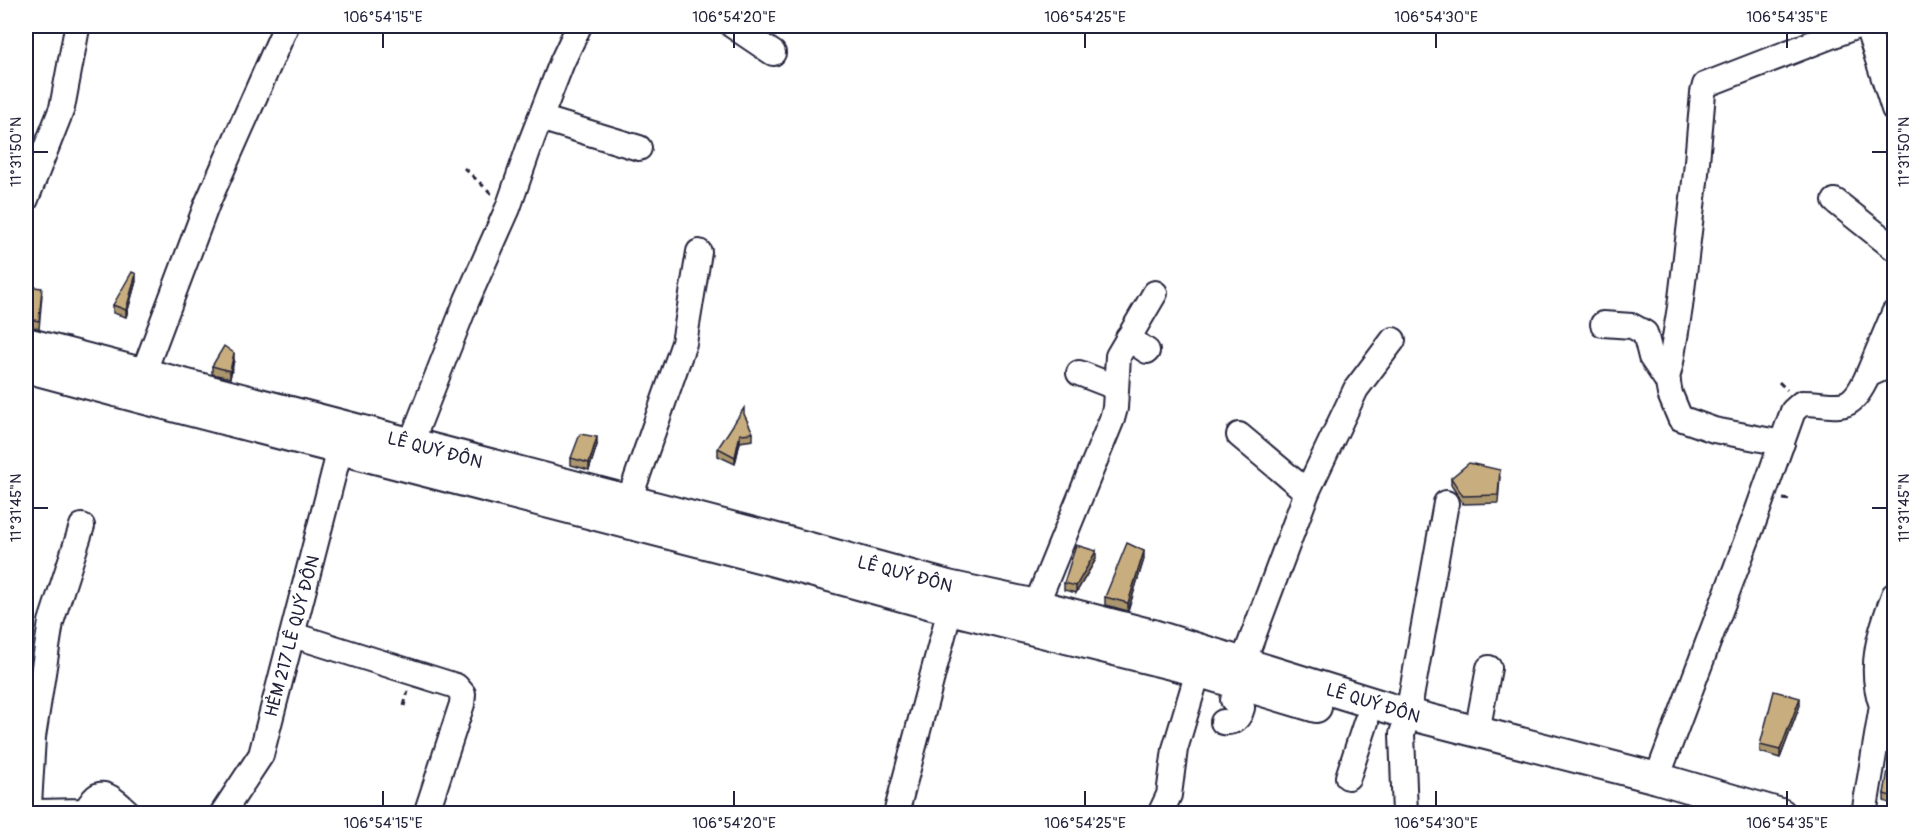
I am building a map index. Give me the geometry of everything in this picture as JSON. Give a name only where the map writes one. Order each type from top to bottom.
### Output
[{"type":"main road","name":"LÊ QUÝ ĐÔN","points":[[26,343],[140,385],[340,449],[770,549],[1036,605],[1153,634],[1242,674],[1365,722],[1477,732],[1657,778],[1781,813]]},
{"type":"main road","name":"LÊ QUÝ ĐÔN","points":[[26,367],[140,385],[411,443],[629,500],[950,609],[1198,672],[1242,674],[1707,813]]},
{"type":"street","points":[[140,385],[207,204],[286,26]]},
{"type":"street","points":[[411,443],[467,300],[508,207],[562,62],[579,26]]},
{"type":"street","points":[[733,26],[773,53]]},
{"type":"street","points":[[1782,443],[1714,430],[1680,418],[1670,394],[1668,382],[1680,307],[1705,85],[1857,26]]},
{"type":"street","points":[[1867,26],[1894,109]]},
{"type":"street","points":[[26,199],[62,108],[77,28]]},
{"type":"street","points":[[540,118],[639,148]]},
{"type":"street","points":[[1835,201],[1894,248]]},
{"type":"street","points":[[629,500],[684,343],[699,252]]},
{"type":"street","points":[[1036,605],[1112,419],[1118,356],[1138,344],[1155,293]]},
{"type":"street","points":[[1657,778],[1752,528],[1793,411],[1802,403],[1840,407],[1851,402],[1861,391],[1894,313]]},
{"type":"street","points":[[1603,324],[1632,326],[1645,333],[1651,357],[1668,382]]},
{"type":"street","points":[[1223,722],[1236,719],[1241,711],[1242,708],[1233,700],[1307,492],[1356,389],[1393,340]]},
{"type":"street","points":[[1868,375],[1894,363]]},
{"type":"street","points":[[1079,373],[1115,387]]},
{"type":"street","points":[[1239,435],[1307,492]]},
{"type":"street","name":"HẺM 217 LÊ QUÝ ĐÔN","points":[[222,813],[261,755],[340,449]]},
{"type":"street","points":[[1405,813],[1405,724],[1446,503]]},
{"type":"street","points":[[82,526],[51,622],[33,737],[29,805],[38,812],[82,811],[86,810],[95,797],[101,795],[108,796],[130,813]]},
{"type":"street","points":[[1864,813],[1888,707],[1876,690],[1874,671],[1881,630],[1894,595]]},
{"type":"street","points":[[896,813],[950,609]]},
{"type":"street","points":[[293,635],[456,686],[463,694],[462,704],[426,813]]},
{"type":"street","points":[[1477,732],[1489,668]]},
{"type":"street","points":[[1160,813],[1169,795],[1175,749],[1198,672]]},
{"type":"street","points":[[1348,777],[1365,722]]},
{"type":"path","points":[[464,168],[508,207]]},
{"type":"building","points":[[132,272],[136,274],[126,310],[113,305]]},
{"type":"building","points":[[26,286],[42,288],[39,321],[26,319]]},
{"type":"building","points":[[224,346],[234,353],[230,371],[212,366]]},
{"type":"building","points":[[744,408],[744,414],[753,433],[740,434],[735,457],[718,448]]},
{"type":"building","points":[[580,434],[597,437],[589,463],[571,458]]},
{"type":"building","points":[[1469,463],[1500,470],[1498,495],[1463,496],[1451,478]]},
{"type":"building","points":[[1127,543],[1144,551],[1128,603],[1105,597]]},
{"type":"building","points":[[1076,545],[1096,551],[1076,586],[1064,583]]},
{"type":"building","points":[[1774,691],[1800,698],[1780,750],[1760,745]]},
{"type":"building","points":[[1892,746],[1894,746],[1894,797],[1884,794]]}]
